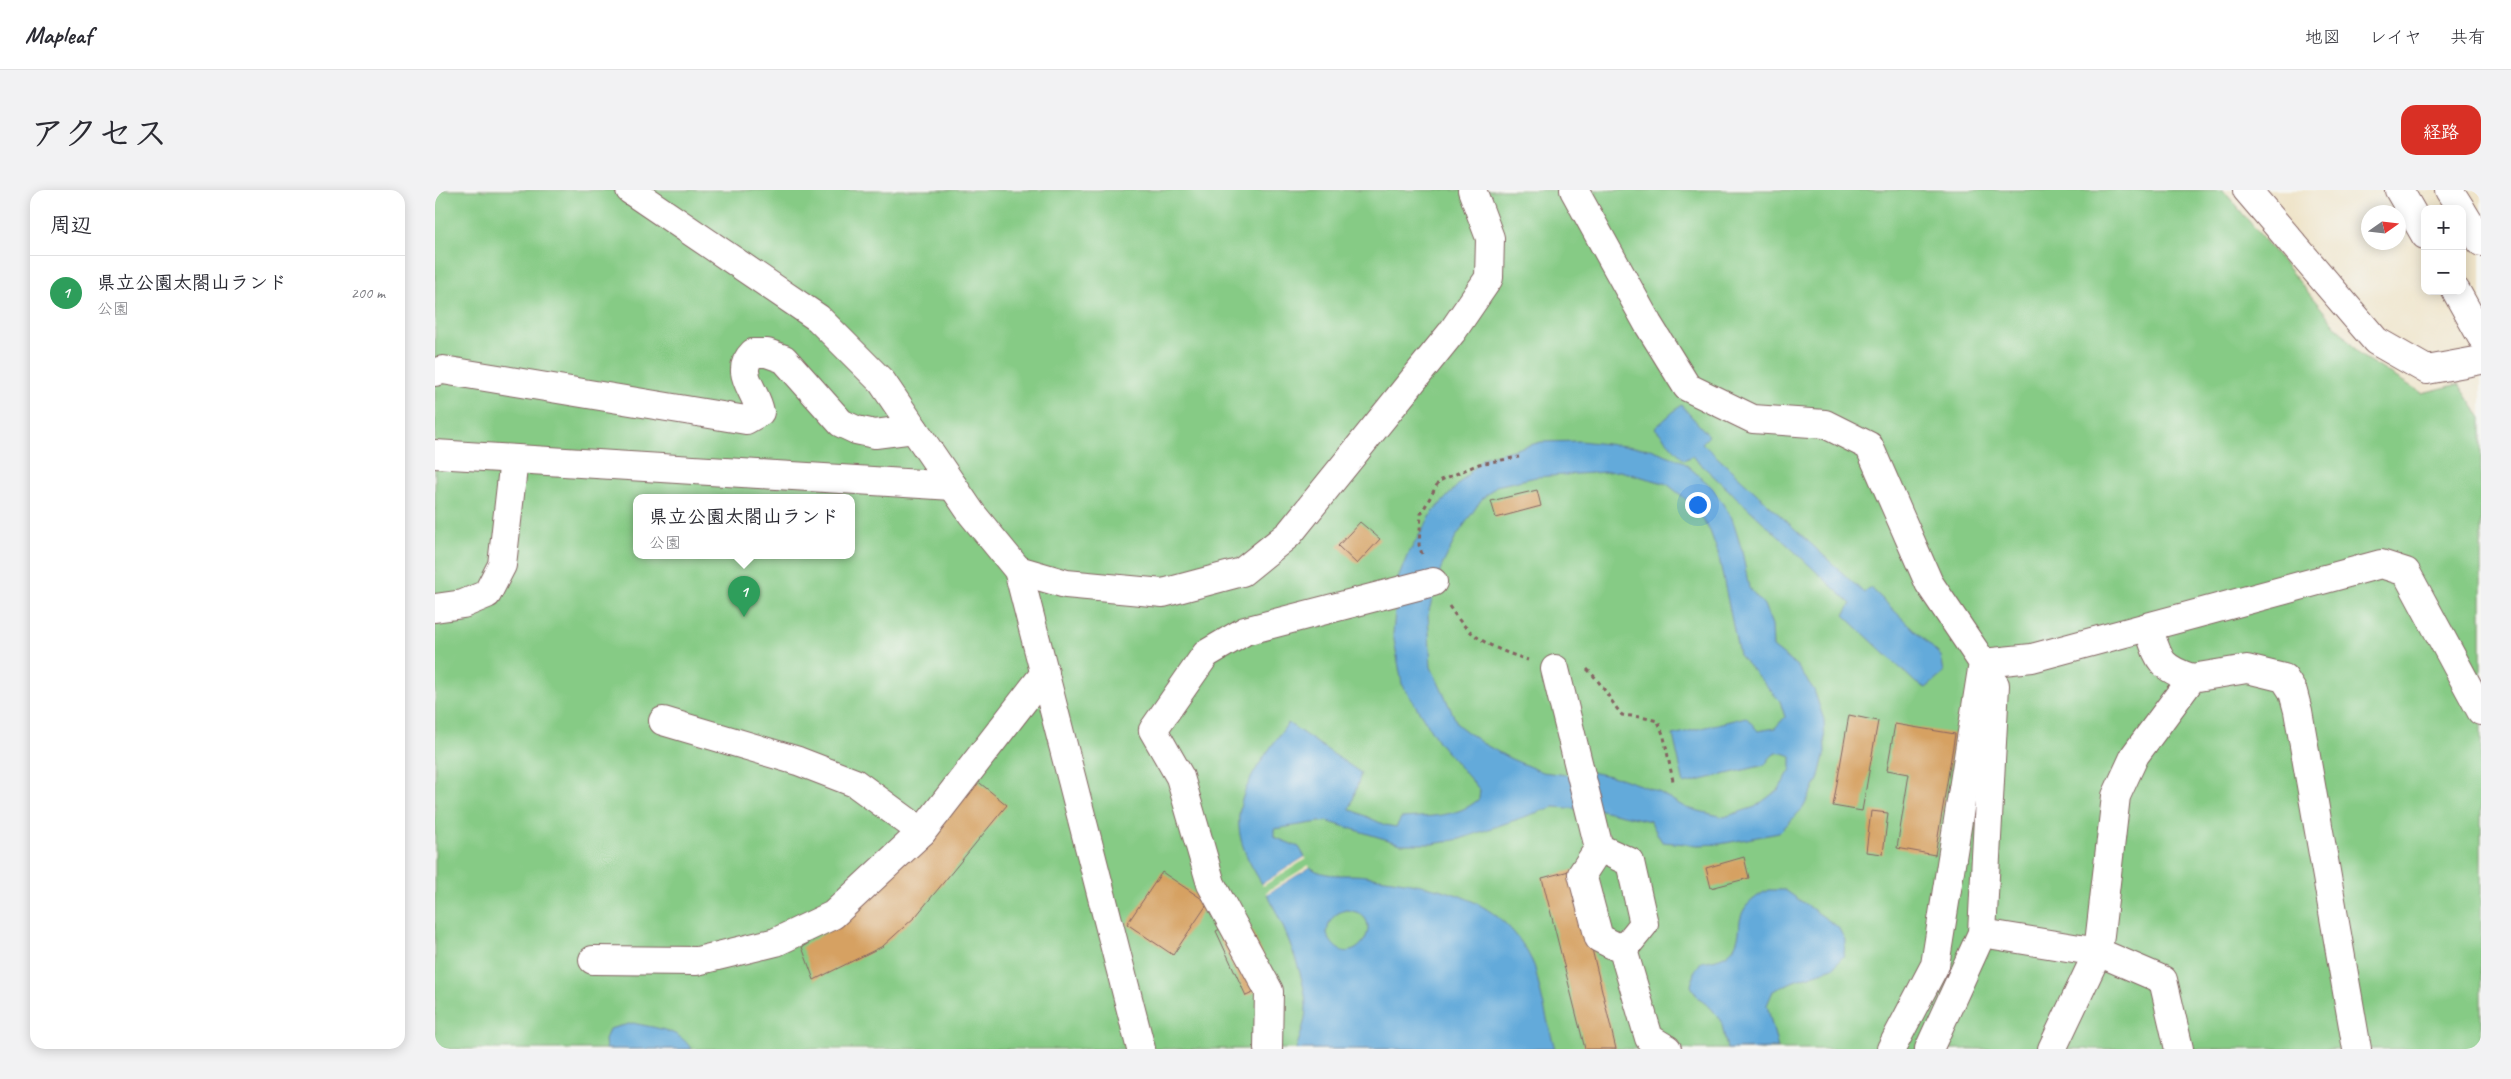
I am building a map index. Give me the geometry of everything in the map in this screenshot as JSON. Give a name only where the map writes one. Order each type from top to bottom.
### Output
[{"type":"street","points":[[630,190],[818,318],[882,382],[972,514],[1018,570],[1141,1049]]},
{"type":"street","points":[[1018,570],[1066,584],[1163,593],[1242,572],[1289,534],[1452,332],[1489,278],[1489,238],[1473,190]]},
{"type":"street","points":[[1574,190],[1648,324],[1687,387],[1753,418],[1825,424],[1869,446],[1929,583],[1990,662],[1982,933],[1929,1049]]},
{"type":"street","points":[[2247,190],[2376,341],[2427,370],[2481,360]]},
{"type":"street","points":[[2399,190],[2421,228]]},
{"type":"street","points":[[2449,190],[2459,205]]},
{"type":"street","points":[[2466,217],[2481,242]]},
{"type":"street","points":[[2458,295],[2481,336]]},
{"type":"street","points":[[435,372],[453,372],[747,420],[760,412],[758,400],[743,374],[745,361],[753,353],[767,354],[784,359],[841,424],[856,430],[875,434],[914,429]]},
{"type":"street","points":[[435,454],[953,486]]},
{"type":"street","points":[[435,608],[463,604],[487,594],[502,565],[514,459]]},
{"type":"street","points":[[1990,662],[2032,658],[2381,564],[2406,572],[2481,711]]},
{"type":"street","points":[[1268,1049],[1269,991],[1211,884],[1180,777],[1153,730],[1207,654],[1245,631],[1433,582]]},
{"type":"street","points":[[2148,627],[2158,658],[2171,671],[2192,678],[2247,669],[2284,678],[2293,692],[2298,711],[2357,1049]]},
{"type":"street","points":[[1891,1049],[1935,965],[1990,662]]},
{"type":"street","points":[[1555,669],[1599,848],[1582,874],[1599,938],[1623,950],[1653,1046]]},
{"type":"street","points":[[593,960],[697,961],[776,942],[833,915],[921,832],[1045,673]]},
{"type":"street","points":[[2052,1049],[2098,952],[2117,796],[2135,756],[2192,678]]},
{"type":"street","points":[[663,721],[798,761],[855,783],[921,832]]},
{"type":"street","points":[[1599,848],[1630,862],[1644,924],[1623,950]]},
{"type":"street","points":[[1982,933],[2098,952],[2163,980],[2179,1049]]},
{"type":"path","points":[[1519,456],[1479,464],[1439,481],[1421,514],[1419,545],[1433,582],[1455,615],[1485,644],[1555,669],[1583,667],[1601,681],[1622,715],[1658,721],[1664,737],[1673,782]]},
{"type":"green space","points":[[435,190],[2223,190],[2361,356],[2422,393],[2459,384],[2481,418],[2481,1049],[435,1049]]},
{"type":"water","points":[[1681,405],[1709,436],[1702,443],[1864,593],[1870,587],[1941,656],[1944,673],[1926,688],[1916,683],[1844,615],[1851,604],[1692,456],[1684,460],[1655,428]]},
{"type":"water","points":[[1580,441],[1651,449],[1682,461],[1712,487],[1732,518],[1742,551],[1749,588],[1764,605],[1772,625],[1773,647],[1797,666],[1814,690],[1824,720],[1825,752],[1818,780],[1803,808],[1779,833],[1720,844],[1698,845],[1662,842],[1650,821],[1601,810],[1553,807],[1460,839],[1433,844],[1401,844],[1326,821],[1274,829],[1274,837],[1299,847],[1305,857],[1262,884],[1244,849],[1239,831],[1239,814],[1249,782],[1267,752],[1288,723],[1361,773],[1350,809],[1385,825],[1396,827],[1401,818],[1452,813],[1462,810],[1479,799],[1480,790],[1439,743],[1402,684],[1393,634],[1398,579],[1407,556],[1433,512],[1483,458],[1541,442]],"holes":[[[1620,471],[1667,484],[1692,504],[1710,531],[1718,553],[1739,655],[1780,701],[1785,717],[1775,728],[1758,731],[1746,717],[1673,735],[1684,784],[1765,765],[1770,757],[1776,753],[1791,756],[1791,769],[1779,789],[1755,807],[1724,817],[1686,808],[1657,791],[1620,778],[1590,772],[1567,775],[1542,772],[1509,758],[1482,743],[1458,725],[1431,667],[1428,614],[1441,568],[1456,537],[1481,500],[1496,486],[1536,477]]]},
{"type":"water","points":[[1310,867],[1322,873],[1358,875],[1439,889],[1461,896],[1482,906],[1501,920],[1518,938],[1532,961],[1555,1049],[1296,1049],[1305,1018],[1305,995],[1292,949],[1267,894]],"holes":[[[1346,910],[1360,914],[1367,922],[1367,932],[1363,942],[1355,949],[1346,951],[1336,947],[1327,934],[1332,918]]]},
{"type":"water","points":[[1768,890],[1785,890],[1838,927],[1845,940],[1844,955],[1833,968],[1794,981],[1773,991],[1767,1005],[1778,1048],[1727,1049],[1721,1020],[1710,1007],[1699,999],[1691,986],[1694,972],[1701,962],[1727,955],[1731,951],[1737,940],[1740,919],[1745,908],[1755,898]]},
{"type":"water","points":[[633,1023],[673,1033],[686,1042],[691,1049],[606,1049],[605,1040],[609,1029]]},
{"type":"pier","points":[[1305,857],[1306,859],[1263,886],[1262,884]]},
{"type":"pier","points":[[1309,865],[1310,867],[1267,894],[1266,892]]},
{"type":"building","points":[[1537,490],[1541,506],[1496,518],[1491,501]]},
{"type":"building","points":[[1360,522],[1380,539],[1357,564],[1338,546]]},
{"type":"building","points":[[1849,715],[1878,721],[1862,811],[1833,806]]},
{"type":"building","points":[[1895,724],[1955,734],[1935,855],[1897,848],[1909,774],[1887,770]]},
{"type":"building","points":[[975,779],[1007,805],[916,916],[883,946],[814,980],[802,947],[832,929]]},
{"type":"building","points":[[1871,811],[1888,813],[1883,854],[1866,852]]},
{"type":"building","points":[[1744,857],[1749,878],[1711,888],[1706,868]]},
{"type":"building","points":[[1573,870],[1616,1049],[1585,1049],[1542,878]]},
{"type":"building","points":[[1162,872],[1208,903],[1173,955],[1127,924]]},
{"type":"building","points":[[1245,917],[1276,982],[1246,996],[1216,931]]},
{"type":"place","name":"県立公園太閤山ランド","points":[[744,617]]}]
